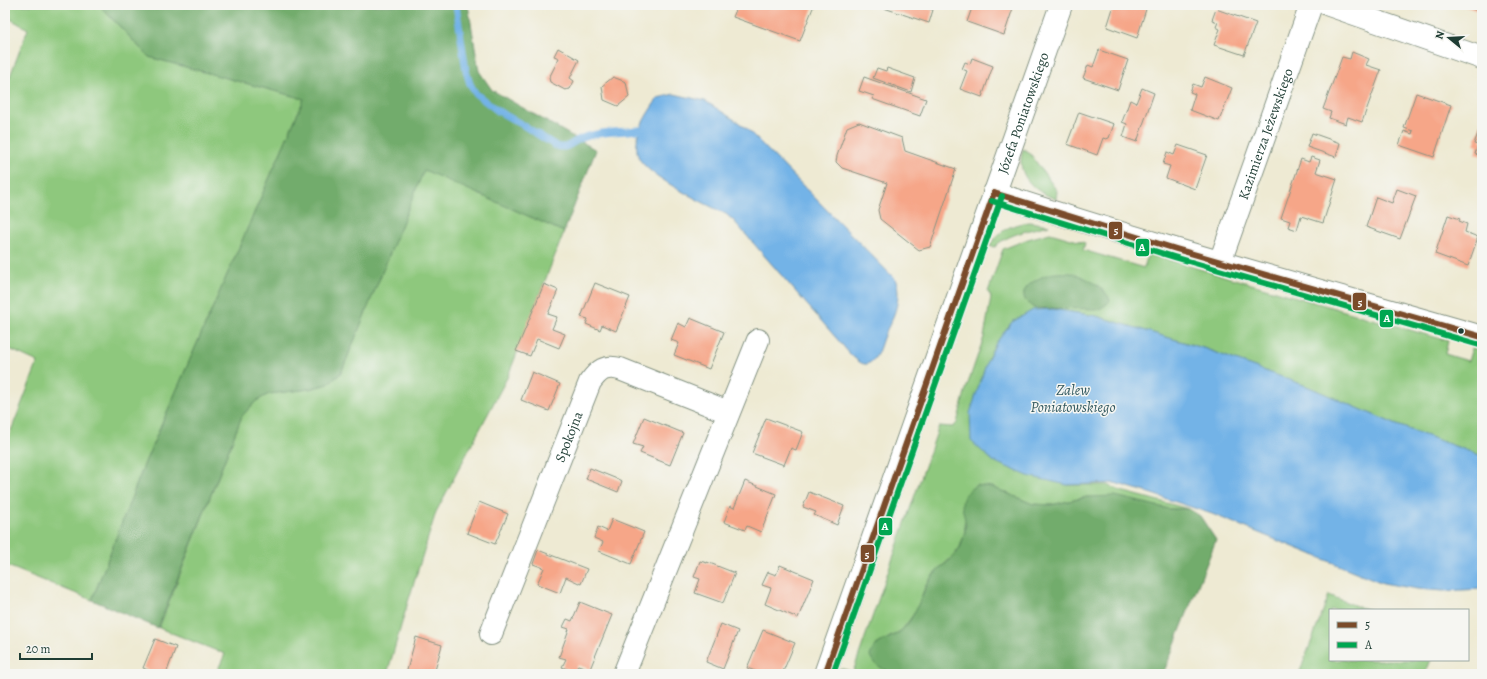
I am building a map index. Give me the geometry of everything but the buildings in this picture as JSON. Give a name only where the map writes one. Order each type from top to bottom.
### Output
[{"type":"street","name":"Józefa Poniatowskiego","points":[[825,674],[1061,5]]},
{"type":"street","name":"Kazimierza Jeżewskiego","points":[[1220,262],[1311,5]]},
{"type":"street","points":[[1329,5],[1482,58]]},
{"type":"street","points":[[994,193],[1220,262],[1482,337]]},
{"type":"street","points":[[624,674],[758,340]]},
{"type":"street","name":"Spokojna","points":[[491,634],[588,390],[595,376],[601,370],[611,367],[620,369],[728,412]]},
{"type":"green space","points":[[5,5],[102,5],[101,7],[149,57],[304,99],[146,460],[92,600],[5,565],[5,446],[38,362],[5,347],[5,89],[28,29],[5,16]]},
{"type":"green space","points":[[102,5],[468,5],[479,71],[492,90],[596,150],[564,232],[424,170],[341,373],[328,384],[309,389],[269,394],[256,401],[242,416],[158,628],[92,600],[146,460],[304,99],[149,57],[101,7]]},
{"type":"green space","points":[[1023,149],[1029,152],[1057,191],[1056,199],[1033,187],[1028,181],[1022,167],[1021,158]]},
{"type":"green space","points":[[424,169],[564,232],[508,376],[436,512],[387,674],[216,674],[225,654],[159,628],[242,416],[256,401],[269,394],[309,389],[328,384],[341,373]]},
{"type":"green space","points":[[1029,222],[1049,225],[1012,236],[1005,239],[995,247],[989,246],[1006,229]]},
{"type":"green space","points":[[1050,233],[1085,243],[1083,250],[1144,268],[1148,254],[1448,341],[1445,354],[1468,361],[1472,348],[1482,351],[1482,456],[1397,425],[1309,387],[1203,348],[1096,316],[1053,309],[1012,322],[996,343],[987,361],[1067,485],[1107,485],[1121,491],[1189,509],[1169,509],[1087,497],[1051,505],[1033,504],[992,487],[964,523],[965,531],[960,547],[954,555],[933,575],[925,587],[916,611],[902,630],[876,645],[885,671],[891,674],[838,674],[840,668],[853,672],[939,426],[953,427],[957,423],[965,392],[984,337],[991,297],[988,292],[1003,249],[1028,239]]},
{"type":"green space","points":[[1053,273],[1071,273],[1088,279],[1104,291],[1110,300],[1107,304],[1100,309],[1034,308],[1024,298],[1026,288],[1035,281]]},
{"type":"green space","points":[[976,485],[992,487],[1033,504],[1051,505],[1087,497],[1115,496],[1169,509],[1189,509],[1200,516],[1216,540],[1163,674],[891,674],[874,663],[870,656],[872,651],[879,643],[902,630],[915,612],[924,590],[932,577],[951,559],[961,546],[965,531],[962,501],[968,491]]},
{"type":"green space","points":[[1329,595],[1366,609],[1329,609],[1329,661],[1431,661],[1425,674],[1299,674]]},
{"type":"water","points":[[674,94],[705,101],[748,130],[895,279],[898,289],[898,300],[878,353],[873,360],[867,364],[863,364],[851,355],[734,221],[726,214],[667,183],[640,160],[637,152],[637,142],[639,131],[644,121],[658,98]]},
{"type":"water","name":"Zalew Poniatowskiego","points":[[1053,309],[1096,316],[1203,348],[1309,387],[1397,425],[1482,456],[1482,589],[1443,591],[1417,589],[1383,583],[1212,514],[1146,492],[1115,483],[1067,485],[1028,476],[993,461],[971,441],[970,413],[987,361],[996,343],[1012,322],[1033,310]]},
{"type":"waterway","points":[[456,5],[466,71],[470,84],[476,94],[498,111],[560,147],[567,146],[582,138],[596,134],[639,130]]},
{"type":"transit line","name":"5","points":[[994,193],[1176,249],[1482,337]]},
{"type":"transit line","name":"5","points":[[825,674],[994,193]]},
{"type":"transit line","name":"A","points":[[833,674],[1002,196]]},
{"type":"transit line","name":"A","points":[[992,201],[1174,257],[1480,345]]}]
